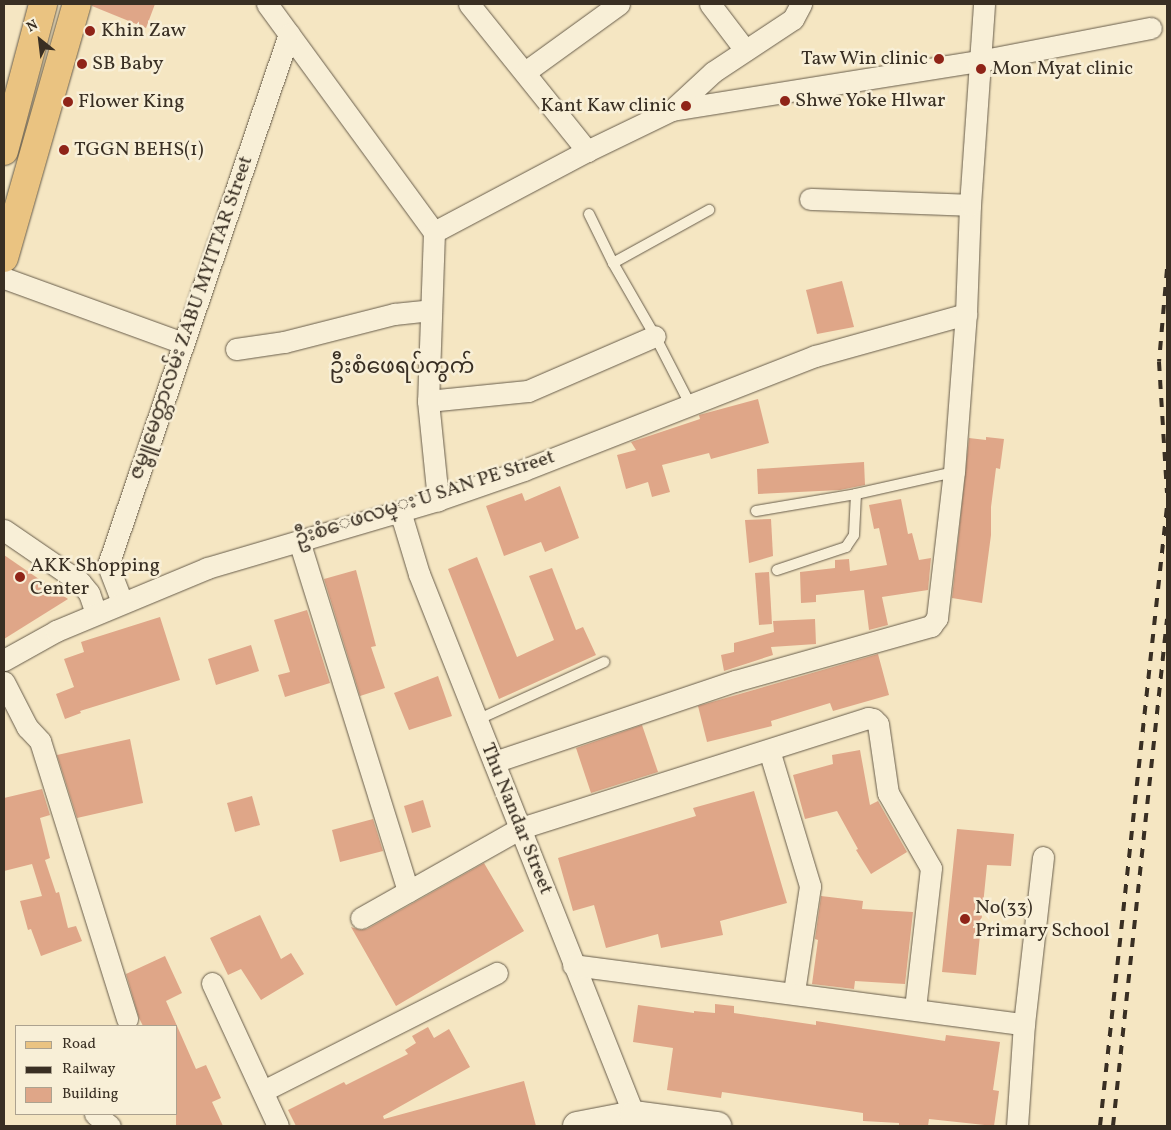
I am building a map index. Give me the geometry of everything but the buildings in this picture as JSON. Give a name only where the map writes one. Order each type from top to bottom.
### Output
[{"type":"main road","points":[[4,151],[43,4]]},
{"type":"main road","points":[[6,245],[77,4]]},
{"type":"main road","points":[[29,62],[58,70]]},
{"type":"street","points":[[267,4],[434,232],[428,401],[438,500]]},
{"type":"street","points":[[469,4],[588,151]]},
{"type":"street","points":[[525,72],[619,4]]},
{"type":"street","points":[[710,4],[745,50]]},
{"type":"street","points":[[434,232],[588,151],[672,110],[713,72],[793,19],[801,4]]},
{"type":"street","points":[[494,762],[735,681],[931,626],[939,609],[954,472],[966,314],[970,205],[984,4]]},
{"type":"street","points":[[672,110],[979,61],[1151,28]]},
{"type":"street","name":"ဇမ္ဗူမေတ္တာလမ်း ZABU MYITTAR Street","points":[[122,602],[108,565],[289,34]]},
{"type":"street","points":[[810,199],[970,205]]},
{"type":"street","points":[[4,278],[184,343]]},
{"type":"street","points":[[236,349],[284,342],[394,314],[431,310]]},
{"type":"street","name":"ဦးစံေဖလမ္း U SAN PE Street","points":[[4,660],[56,631],[207,568],[438,500],[524,470],[815,356],[966,314]]},
{"type":"street","points":[[428,401],[528,391],[655,336]]},
{"type":"street","name":"Thu Nandar Street","points":[[400,511],[419,574],[521,828],[634,1121]]},
{"type":"street","points":[[4,530],[80,582],[89,593],[96,613]]},
{"type":"street","points":[[299,541],[408,891]]},
{"type":"street","points":[[4,682],[27,727],[40,741],[127,1020]]},
{"type":"street","points":[[360,918],[521,828],[868,718],[873,719],[878,724],[888,793],[931,868],[915,1009]]},
{"type":"street","points":[[768,750],[810,886],[794,992]]},
{"type":"street","points":[[1017,1126],[1024,1024],[1043,857]]},
{"type":"street","points":[[574,965],[794,992],[1024,1024]]},
{"type":"street","points":[[263,1092],[497,973]]},
{"type":"street","points":[[212,984],[278,1126]]},
{"type":"street","points":[[96,1115],[110,1126]]},
{"type":"street","points":[[578,1126],[634,1121],[717,1126]]},
{"type":"lane","points":[[613,263],[709,210]]},
{"type":"lane","points":[[589,214],[613,263],[655,336],[690,404]]},
{"type":"lane","points":[[756,511],[856,494],[954,472]]},
{"type":"lane","points":[[776,570],[846,547],[854,535],[856,494]]},
{"type":"lane","points":[[477,720],[604,662]]},
{"type":"railway","points":[[1167,269],[1159,362],[1167,493]]},
{"type":"railway","points":[[1100,1126],[1167,506]]},
{"type":"railway","points":[[1113,1126],[1167,619]]},
{"type":"place","name":"Khin Zaw","points":[[90,31]]},
{"type":"place","name":"Taw Win clinic","points":[[939,59]]},
{"type":"place","name":"SB Baby","points":[[82,64]]},
{"type":"place","name":"Mon Myat clinic","points":[[981,69]]},
{"type":"place","name":"Shwe Yoke Hlwar","points":[[785,101]]},
{"type":"place","name":"Flower King","points":[[68,102]]},
{"type":"place","name":"Kant Kaw clinic","points":[[686,106]]},
{"type":"place","name":"TGGN BEHS(1)","points":[[64,150]]},
{"type":"place","name":"AKK Shopping Center","points":[[20,577]]},
{"type":"place","name":"No(33) Primary School","points":[[965,919]]},
{"type":"district","name":"ဦးစံဖေရပ်ကွက်","points":[[402,368]]}]
